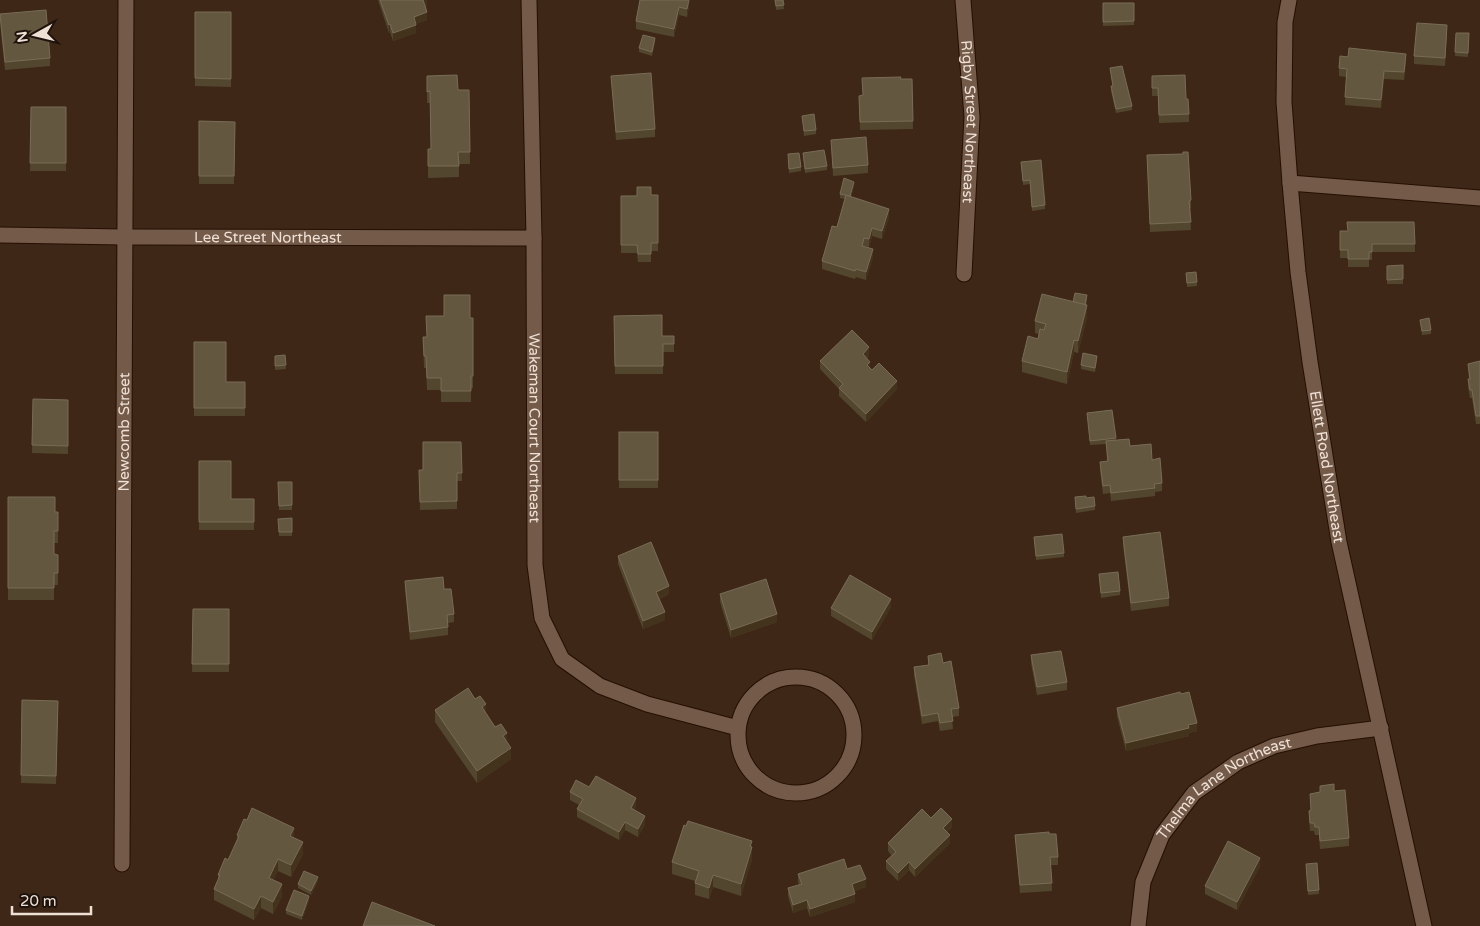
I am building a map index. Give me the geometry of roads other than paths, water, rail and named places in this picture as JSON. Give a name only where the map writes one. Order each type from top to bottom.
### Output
[{"type":"street","name":"Newcomb Street","points":[[122,864],[126,0]]},
{"type":"street","name":"Wakeman Court Northeast","points":[[529,0],[534,238],[535,565],[542,618],[562,659],[600,686],[647,704],[738,728]]},
{"type":"street","name":"Rigby Street Northeast","points":[[964,0],[972,117],[964,274]]},
{"type":"street","name":"Ellett Road Northeast","points":[[1288,0],[1285,22],[1284,102],[1298,272],[1310,362],[1339,542],[1424,926]]},
{"type":"street","points":[[1290,183],[1480,198]]},
{"type":"street","name":"Lee Street Northeast","points":[[0,235],[534,238]]},
{"type":"street","points":[[804,677],[831,688],[849,710],[855,738],[846,766],[826,786],[806,793],[784,792],[764,784],[749,769],[740,749],[738,728],[746,706],[761,688],[782,678],[804,677]]},
{"type":"street","name":"Thelma Lane Northeast","points":[[1138,926],[1143,882],[1162,835],[1194,792],[1238,762],[1274,746],[1317,736],[1381,728]]}]
